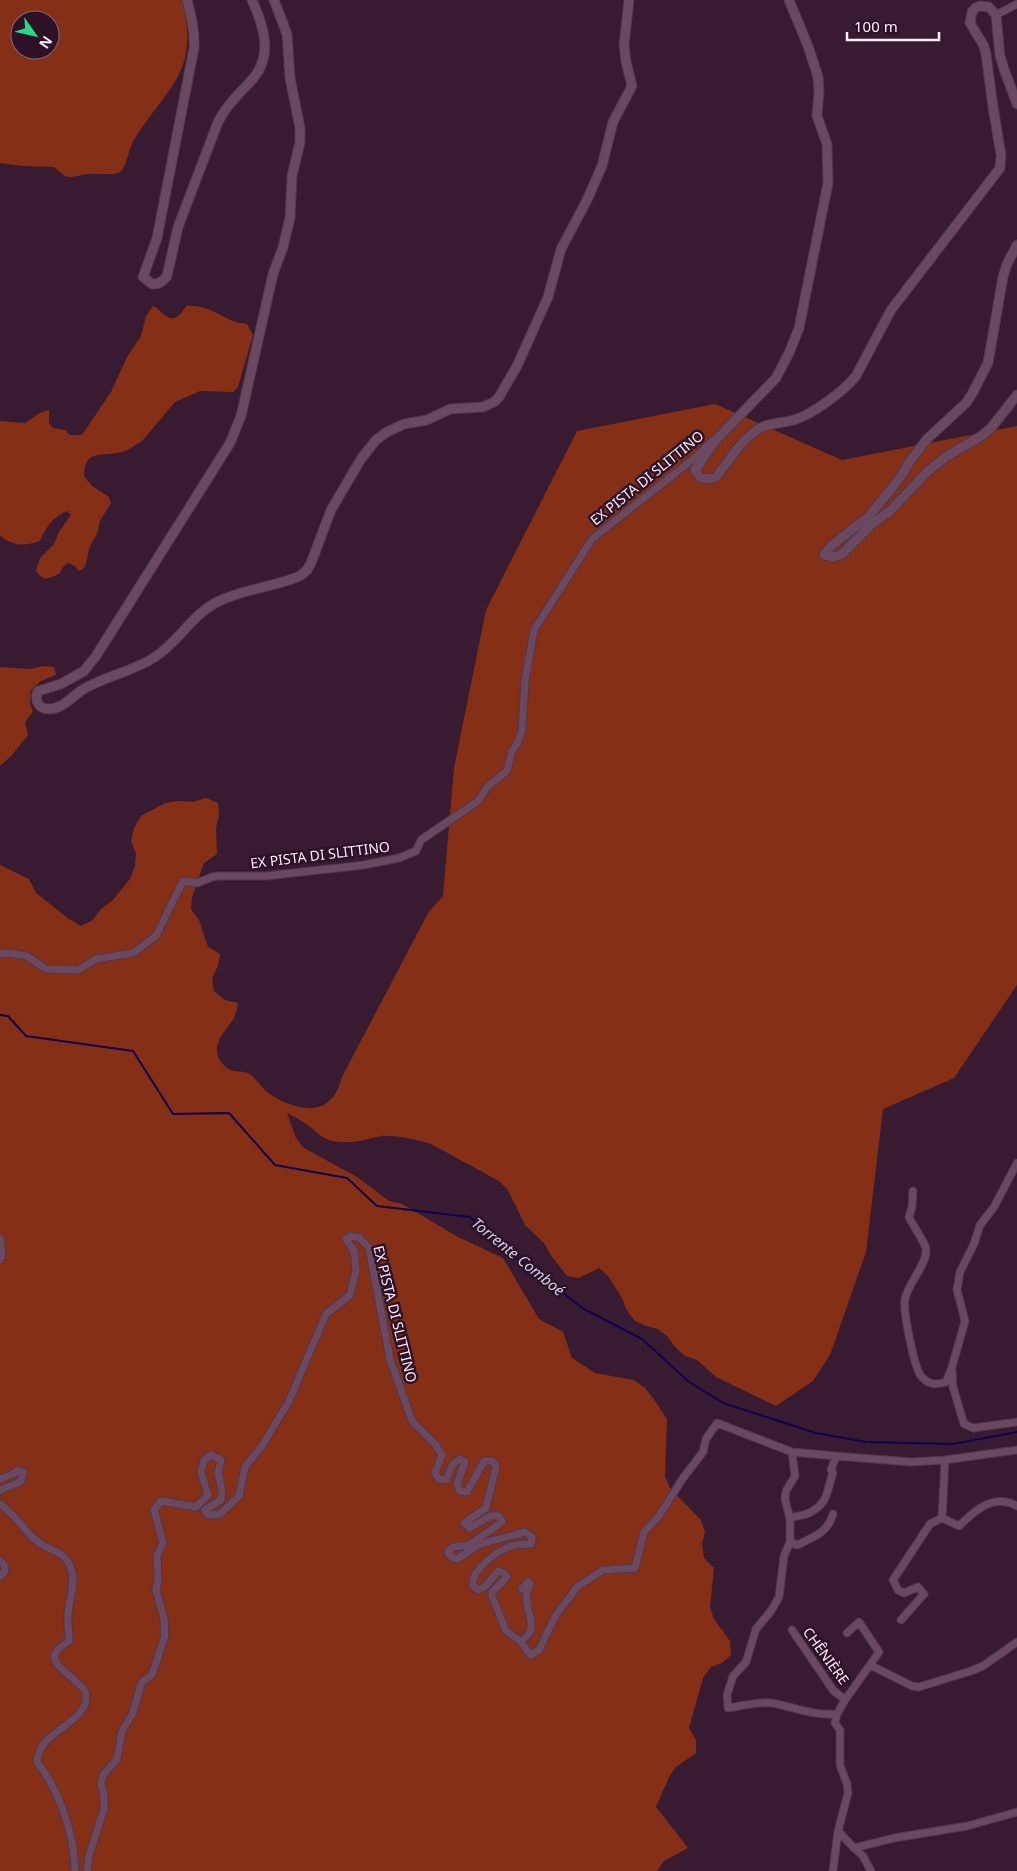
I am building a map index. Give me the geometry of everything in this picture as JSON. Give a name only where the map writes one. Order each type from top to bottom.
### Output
[{"type":"street","points":[[187,0],[195,38],[194,48],[157,238],[144,277],[152,284],[158,284],[167,276],[178,227],[225,108],[256,75],[265,58],[265,47],[260,22],[252,0]]},
{"type":"street","points":[[274,0],[287,34],[290,78],[300,128],[300,142],[292,176],[290,218],[283,247],[272,274],[236,431],[105,643],[84,671],[61,684],[38,691],[35,698],[36,702],[45,708],[50,709],[60,706],[89,687],[156,656],[201,613],[218,602],[237,594],[300,576],[311,563],[325,522],[344,488],[368,449],[386,432],[404,424],[427,420],[450,409],[484,407],[499,397],[517,366],[548,297],[562,249],[602,166],[613,122],[632,86],[624,45],[629,0]]},
{"type":"street","points":[[790,0],[818,77],[817,116],[827,144],[829,180],[799,328],[776,378],[716,440],[695,470],[700,477],[716,477],[732,454],[760,428],[797,419],[814,410],[849,385],[856,376],[891,310],[1000,168],[1001,155],[986,54],[970,19],[975,8],[980,6],[989,7],[996,15],[1000,56],[1017,104]]},
{"type":"street","points":[[996,15],[1017,4]]},
{"type":"street","points":[[1017,246],[1007,264],[1003,277],[988,364],[972,394],[966,403],[927,439],[897,482],[868,518],[831,546],[824,554],[834,557],[842,555],[928,471],[947,456],[983,435],[991,428],[1017,396]]},
{"type":"street","name":"EX PISTA DI SLITTINO","points":[[0,954],[8,952],[27,956],[46,969],[78,970],[96,958],[133,953],[156,936],[182,881],[197,883],[219,876],[266,876],[364,865],[398,858],[416,851],[421,840],[478,800],[488,786],[508,771],[512,751],[522,730],[525,681],[534,630],[592,539],[697,456],[744,411]]},
{"type":"street","points":[[913,1191],[912,1207],[908,1218],[915,1231],[925,1242],[926,1251],[922,1264],[910,1283],[904,1301],[906,1322],[913,1355],[920,1376],[929,1383],[936,1385],[946,1382],[965,1321],[957,1290],[960,1272],[974,1244],[980,1225],[994,1207],[1017,1163]]},
{"type":"street","name":"EX PISTA DI SLITTINO","points":[[87,1871],[89,1856],[104,1809],[104,1796],[100,1783],[103,1775],[117,1759],[122,1731],[133,1713],[143,1681],[151,1676],[165,1636],[164,1619],[156,1590],[158,1582],[158,1556],[163,1543],[154,1510],[161,1501],[196,1507],[208,1495],[201,1472],[204,1460],[211,1455],[221,1460],[218,1473],[222,1490],[220,1500],[205,1510],[208,1515],[220,1514],[239,1496],[246,1467],[262,1446],[289,1401],[326,1314],[350,1295],[356,1270],[354,1251],[346,1239],[350,1236],[360,1238],[369,1248],[390,1359],[412,1421],[442,1455],[435,1473],[439,1479],[446,1480],[454,1464],[460,1459],[465,1462],[457,1484],[460,1491],[467,1492],[484,1461],[492,1461],[496,1466],[486,1508],[464,1524],[470,1528],[490,1516],[499,1516],[502,1522],[469,1546],[453,1547],[448,1552],[450,1556],[457,1559],[480,1544],[525,1532],[532,1537],[531,1544],[512,1546],[490,1558],[477,1572],[472,1581],[479,1590],[486,1586],[498,1571],[504,1573],[506,1577],[492,1592],[492,1596],[506,1631],[521,1642],[531,1656],[539,1650],[556,1615],[578,1586],[603,1570],[635,1568],[644,1532],[659,1516],[683,1478],[703,1452],[706,1439],[717,1423],[792,1452]]},
{"type":"street","points":[[0,1238],[2,1254],[0,1260]]},
{"type":"street","points":[[952,1367],[953,1386],[964,1424],[973,1428],[1017,1422]]},
{"type":"street","points":[[837,1714],[814,1714],[770,1703],[728,1708],[727,1695],[733,1676],[746,1662],[756,1629],[771,1611],[779,1597],[784,1556],[790,1542],[790,1519],[785,1498],[786,1492],[795,1476],[792,1452],[910,1462],[945,1460],[1017,1450]]},
{"type":"street","points":[[790,1519],[808,1514],[825,1500],[831,1487],[830,1482],[833,1473],[831,1470],[836,1456]]},
{"type":"street","points":[[942,1518],[945,1460]]},
{"type":"street","points":[[0,1479],[18,1470],[23,1472],[21,1481],[14,1486],[0,1491]]},
{"type":"street","points":[[942,1518],[958,1526],[989,1502],[1009,1501],[1017,1506]]},
{"type":"street","points":[[0,1504],[39,1543],[60,1553],[72,1568],[74,1578],[68,1615],[69,1641],[58,1649],[54,1656],[58,1664],[87,1694],[85,1704],[76,1718],[47,1740],[41,1749],[37,1762],[47,1775],[63,1808],[71,1840],[75,1871]]},
{"type":"street","points":[[790,1542],[797,1546],[820,1534],[830,1525],[833,1514]]},
{"type":"street","points":[[902,1620],[924,1594],[918,1587],[904,1593],[898,1590],[893,1580],[930,1524],[942,1518]]},
{"type":"street","points":[[0,1561],[4,1564],[4,1571],[0,1576]]},
{"type":"street","points":[[521,1642],[531,1628],[527,1604],[527,1589],[530,1584],[528,1582],[522,1589]]},
{"type":"street","points":[[847,1633],[859,1622],[879,1652],[870,1665],[912,1686],[919,1687],[983,1666],[1017,1642]]},
{"type":"street","name":"CHÊNIÈRE","points":[[792,1630],[833,1690],[845,1700],[870,1665]]},
{"type":"street","points":[[833,1871],[838,1831],[848,1794],[847,1784],[840,1765],[840,1730],[835,1723],[837,1714],[845,1700]]},
{"type":"street","points":[[854,1848],[894,1838],[967,1826],[1017,1812]]},
{"type":"street","points":[[838,1831],[863,1856],[871,1871]]},
{"type":"shaded area","points":[[0,0],[182,0],[187,24],[187,44],[184,61],[170,89],[135,138],[121,171],[115,174],[87,174],[68,177],[54,167],[0,163]]},
{"type":"shaded area","points":[[153,306],[171,318],[179,315],[186,306],[195,306],[239,323],[247,324],[253,335],[238,387],[233,392],[200,391],[175,402],[142,441],[124,451],[90,458],[85,468],[84,476],[92,486],[109,497],[111,503],[100,521],[97,534],[90,546],[85,567],[79,571],[75,566],[68,563],[59,574],[46,579],[36,571],[40,558],[54,544],[59,532],[71,515],[67,511],[54,519],[47,527],[40,541],[35,543],[19,544],[9,542],[0,535],[0,421],[25,423],[40,413],[49,410],[49,423],[53,428],[65,430],[70,435],[82,435],[111,392],[127,357],[141,336],[146,316]]},
{"type":"shaded area","points":[[715,404],[842,460],[1017,426],[1017,985],[954,1078],[883,1109],[866,1252],[830,1355],[813,1381],[776,1406],[716,1377],[697,1360],[685,1356],[658,1329],[634,1320],[608,1276],[599,1268],[579,1278],[567,1276],[544,1243],[525,1225],[508,1190],[499,1181],[431,1144],[387,1136],[353,1142],[330,1140],[287,1113],[296,1138],[304,1148],[357,1177],[389,1201],[402,1204],[458,1237],[503,1258],[539,1319],[563,1332],[572,1358],[595,1373],[634,1380],[645,1388],[667,1419],[665,1476],[670,1488],[701,1520],[705,1532],[702,1544],[704,1558],[714,1568],[710,1607],[714,1619],[730,1641],[731,1655],[722,1663],[711,1667],[703,1678],[689,1728],[696,1740],[696,1753],[676,1767],[669,1777],[656,1807],[688,1848],[664,1861],[657,1871],[0,1871],[0,865],[29,879],[36,893],[81,926],[93,920],[130,879],[135,866],[136,853],[131,841],[134,828],[141,816],[165,803],[193,802],[206,798],[218,803],[219,815],[216,828],[217,854],[204,863],[192,897],[191,909],[199,920],[208,947],[220,954],[218,966],[212,978],[214,991],[225,1000],[238,1003],[234,1018],[218,1041],[218,1058],[230,1070],[248,1073],[267,1092],[281,1101],[307,1108],[316,1108],[323,1105],[332,1098],[339,1087],[342,1077],[428,913],[443,896],[454,768],[486,610],[577,431]]},
{"type":"shaded area","points":[[44,666],[54,667],[56,675],[41,681],[31,690],[30,704],[33,712],[25,722],[28,735],[12,755],[0,766],[0,667],[30,669]]},
{"type":"waterway","name":"Torrente Comboé","points":[[0,1015],[8,1016],[26,1036],[133,1051],[173,1114],[229,1113],[275,1165],[347,1178],[377,1206],[470,1217],[514,1256],[584,1309],[642,1339],[688,1381],[723,1403],[816,1433],[866,1442],[953,1444],[1017,1432]]}]
